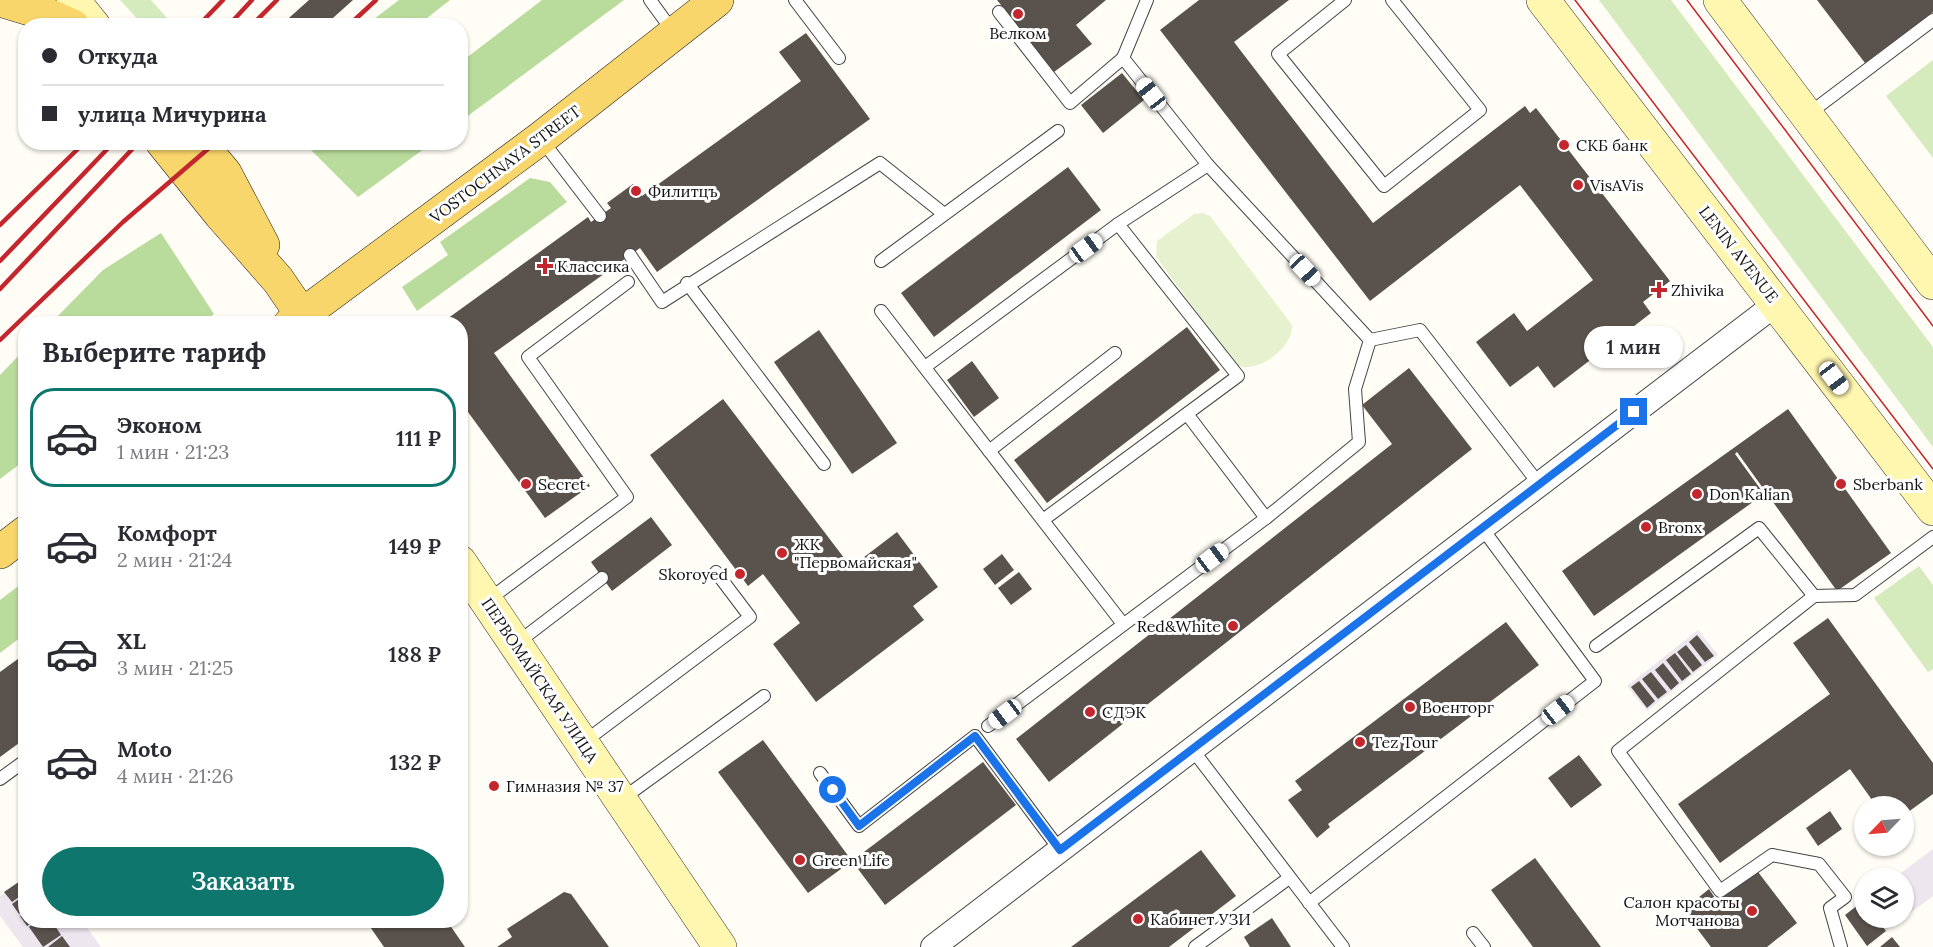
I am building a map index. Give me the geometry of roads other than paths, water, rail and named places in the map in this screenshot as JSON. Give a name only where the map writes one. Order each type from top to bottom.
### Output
[{"type":"main road","points":[[74,0],[88,18]]},
{"type":"main road","name":"VOSTOCHNAYA STREET","points":[[307,316],[541,138],[717,0]]},
{"type":"main road","name":"LENIN AVENUE","points":[[1543,0],[1933,509]]},
{"type":"main road","points":[[1720,0],[1933,283]]},
{"type":"main road","points":[[0,1],[26,18]]},
{"type":"main road","points":[[0,1],[55,18]]},
{"type":"main road","points":[[168,150],[220,214],[278,280]]},
{"type":"main road","points":[[206,150],[225,173],[238,195],[297,316]]},
{"type":"main road","name":"ПЕРВОМАЙСКАЯ УЛИЦА","points":[[468,574],[720,947]]},
{"type":"street","points":[[933,947],[1777,303]]},
{"type":"lane","points":[[650,0],[675,34]]},
{"type":"lane","points":[[795,0],[839,58]]},
{"type":"lane","points":[[999,12],[1070,103],[1123,58],[1147,0]]},
{"type":"lane","points":[[1345,0],[1278,54],[1384,186],[1480,110],[1392,0]]},
{"type":"lane","points":[[1807,116],[1933,20]]},
{"type":"lane","points":[[1123,58],[1208,165],[1370,340]]},
{"type":"lane","points":[[881,261],[1058,131]]},
{"type":"lane","points":[[541,138],[600,216]]},
{"type":"lane","points":[[630,255],[662,302],[687,283],[880,163],[944,214]]},
{"type":"lane","points":[[925,367],[1118,224],[1208,165]]},
{"type":"lane","points":[[1043,520],[1238,376],[1118,224]]},
{"type":"lane","points":[[487,601],[627,496],[528,357],[628,282]]},
{"type":"lane","points":[[687,283],[824,464]]},
{"type":"lane","points":[[881,311],[1124,624]]},
{"type":"lane","points":[[1370,340],[1420,330],[1539,484]]},
{"type":"lane","points":[[988,726],[1266,518],[1359,442],[1355,390],[1370,340]]},
{"type":"lane","points":[[989,451],[1115,353]]},
{"type":"lane","points":[[1187,414],[1266,518]]},
{"type":"lane","points":[[1309,903],[1595,681],[1482,528]]},
{"type":"lane","points":[[1596,646],[1759,528],[1814,596]]},
{"type":"lane","points":[[1841,947],[1830,908],[1845,897],[1819,864],[1772,855],[1720,891],[1618,752],[1814,596],[1855,595],[1933,537]]},
{"type":"lane","points":[[583,743],[750,617],[716,572]]},
{"type":"lane","points":[[516,644],[602,578]]},
{"type":"lane","points":[[622,799],[764,696]]},
{"type":"lane","points":[[820,773],[859,826],[975,736],[1060,850]]},
{"type":"lane","points":[[1192,749],[1343,947]]},
{"type":"lane","points":[[0,779],[18,766]]},
{"type":"lane","points":[[1194,947],[1289,878]]},
{"type":"lane","points":[[1473,933],[1484,947]]},
{"type":"tram line","points":[[1575,0],[1933,469]]},
{"type":"tram line","points":[[1687,0],[1933,326]]},
{"type":"railway","points":[[206,18],[223,0]]},
{"type":"railway","points":[[235,18],[252,0]]},
{"type":"railway","points":[[259,18],[277,0]]},
{"type":"railway","points":[[357,18],[376,0]]},
{"type":"railway","points":[[0,225],[77,150]]},
{"type":"railway","points":[[0,261],[106,150]]},
{"type":"railway","points":[[0,289],[131,150]]},
{"type":"railway","points":[[25,316],[123,222],[207,150]]},
{"type":"railway","points":[[0,340],[18,323]]},
{"type":"place","name":"Велком","points":[[1018,14]]},
{"type":"place","name":"СКБ банк","points":[[1564,145]]},
{"type":"place","name":"VisAVis","points":[[1578,185]]},
{"type":"place","name":"Филитцъ","points":[[636,191]]},
{"type":"place","name":"Классика","points":[[545,266]]},
{"type":"place","name":"Zhivika","points":[[1659,290]]},
{"type":"place","name":"Secret","points":[[526,484]]},
{"type":"place","name":"Sberbank","points":[[1841,484]]},
{"type":"place","name":"Don Kalian","points":[[1697,494]]},
{"type":"place","name":"Bronx","points":[[1646,527]]},
{"type":"place","name":"ЖК \"Первомайская\"","points":[[782,553]]},
{"type":"place","name":"Skoroyed","points":[[740,574]]},
{"type":"place","name":"Red&White","points":[[1233,626]]},
{"type":"place","name":"Военторг","points":[[1410,707]]},
{"type":"place","name":"СДЭК","points":[[1090,712]]},
{"type":"place","name":"Tez Tour","points":[[1360,742]]},
{"type":"place","name":"Гимназия № 37","points":[[494,786]]},
{"type":"place","name":"Green Life","points":[[800,860]]},
{"type":"place","name":"Салон красоты Мотчанова","points":[[1752,911]]},
{"type":"place","name":"Кабинет УЗИ","points":[[1138,919]]}]
